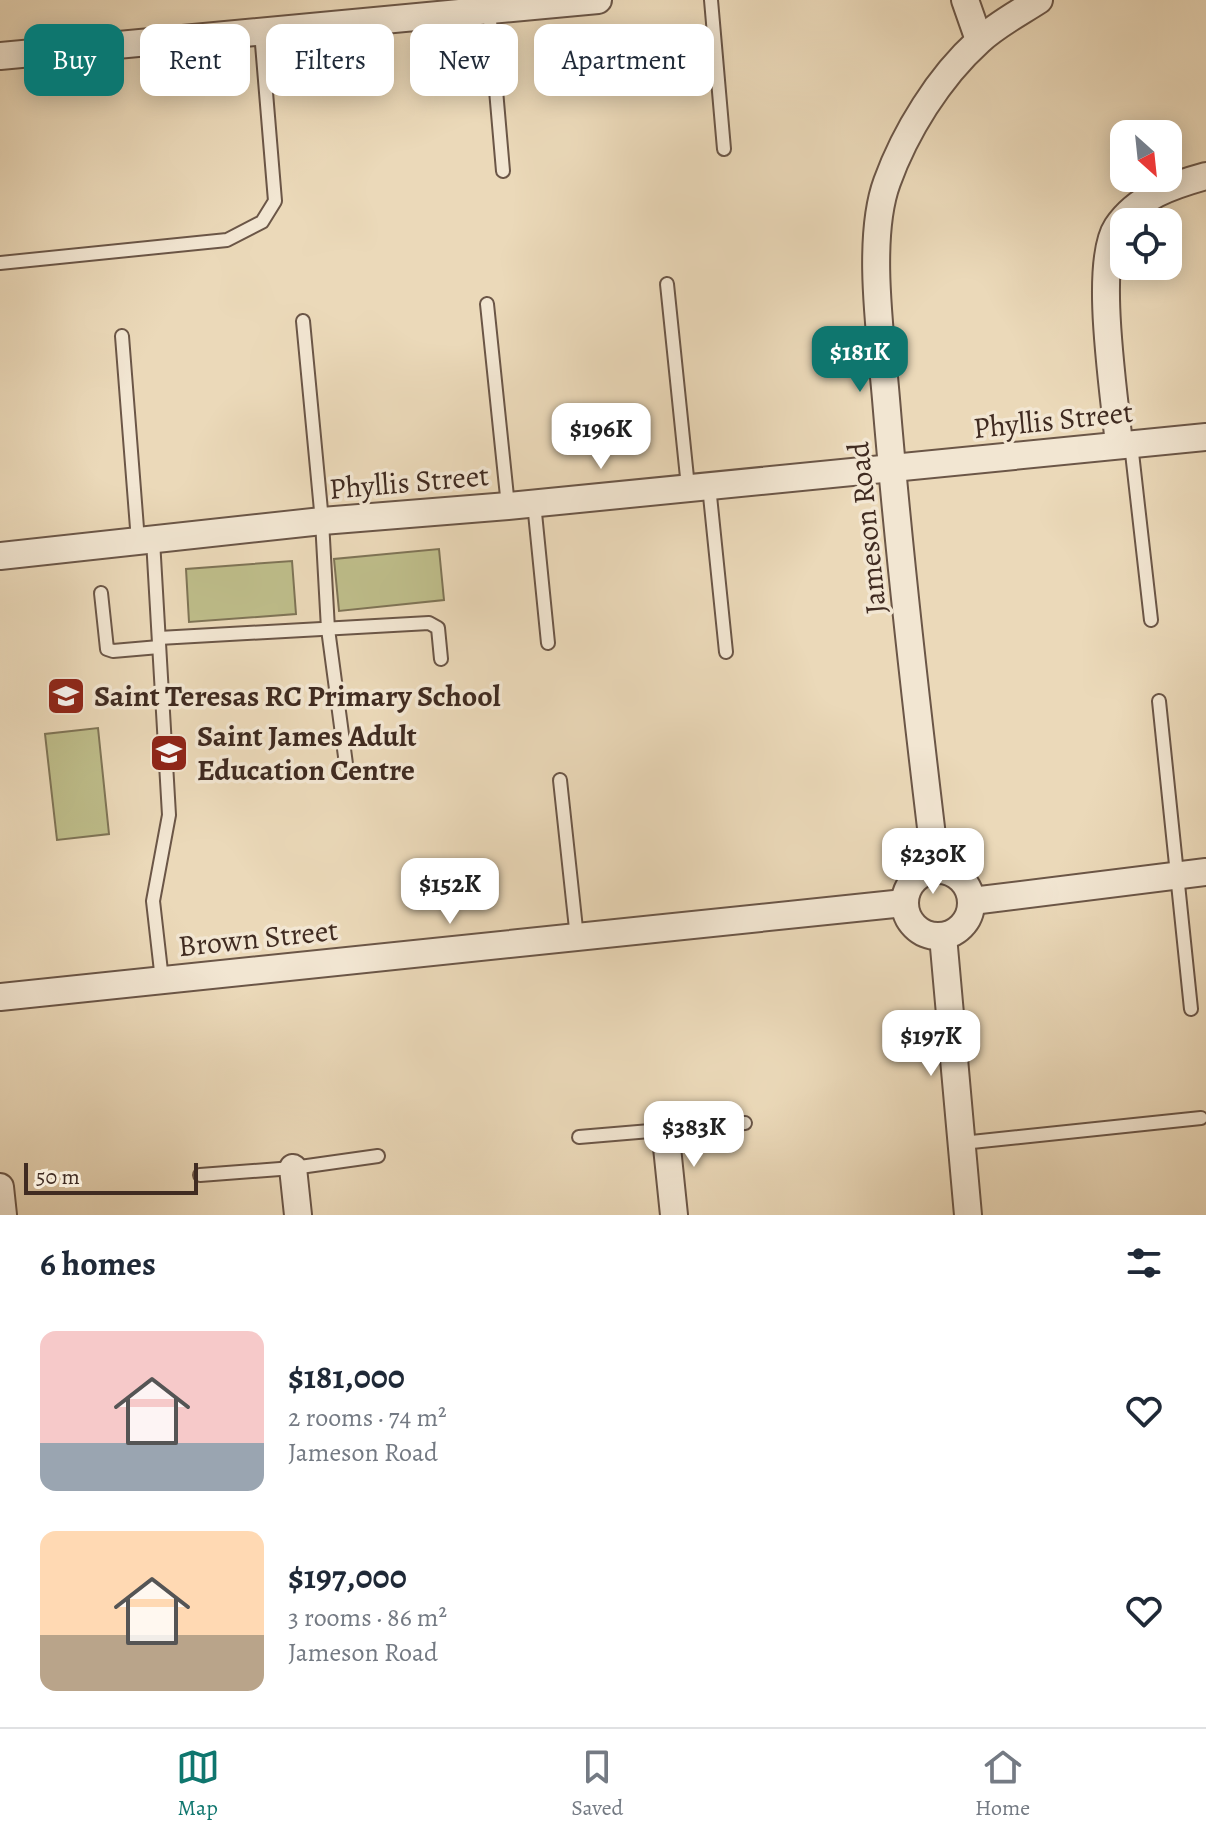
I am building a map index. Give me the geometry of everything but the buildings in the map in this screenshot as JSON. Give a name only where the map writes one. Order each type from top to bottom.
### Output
[{"type":"street","points":[[0,56],[598,0]]},
{"type":"street","points":[[965,0],[979,40]]},
{"type":"street","name":"Jameson Road","points":[[936,869],[892,470],[876,254],[886,184],[922,111],[948,74],[979,40],[1039,0]]},
{"type":"street","points":[[1125,444],[1105,267],[1116,228],[1145,200],[1206,176]]},
{"type":"street","name":"Phyllis Street","points":[[0,556],[322,521],[892,470],[1206,437]]},
{"type":"street","points":[[936,869],[947,870],[965,882],[972,901],[967,920],[960,928],[943,936],[920,931],[906,914],[904,903],[906,893],[917,876],[936,869]]},
{"type":"street","points":[[972,901],[1206,872]]},
{"type":"street","name":"Brown Street","points":[[0,997],[904,903]]},
{"type":"street","points":[[943,936],[968,1215]]},
{"type":"street","points":[[665,1128],[674,1215]]},
{"type":"street","points":[[293,1168],[298,1215]]},
{"type":"street","points":[[0,1187],[3,1215]]},
{"type":"lane","points":[[711,0],[724,149]]},
{"type":"lane","points":[[489,9],[503,171]]},
{"type":"lane","points":[[0,263],[227,240],[262,222],[275,201],[261,32]]},
{"type":"lane","points":[[667,284],[726,652]]},
{"type":"lane","points":[[487,304],[548,643]]},
{"type":"lane","points":[[303,321],[322,521],[328,629],[346,764]]},
{"type":"lane","points":[[122,336],[159,642],[169,815],[154,888],[153,914],[162,980]]},
{"type":"lane","points":[[1125,444],[1151,620]]},
{"type":"lane","points":[[101,593],[107,649],[113,651],[159,642],[434,624],[439,633],[441,659]]},
{"type":"lane","points":[[1159,701],[1191,1009]]},
{"type":"lane","points":[[560,780],[577,938]]},
{"type":"lane","points":[[962,1143],[1201,1118]]},
{"type":"lane","points":[[579,1137],[745,1123]]},
{"type":"lane","points":[[200,1175],[293,1168],[378,1156]]},
{"type":"shaded area","points":[[439,549],[444,600],[339,611],[334,559]]},
{"type":"shaded area","points":[[292,561],[296,614],[189,622],[186,569]]},
{"type":"shaded area","points":[[98,728],[109,834],[57,840],[45,734]]},
{"type":"place","name":"Saint Teresas RC Primary School","points":[[66,696]]},
{"type":"place","name":"Saint James Adult Education Centre","points":[[169,753]]}]
